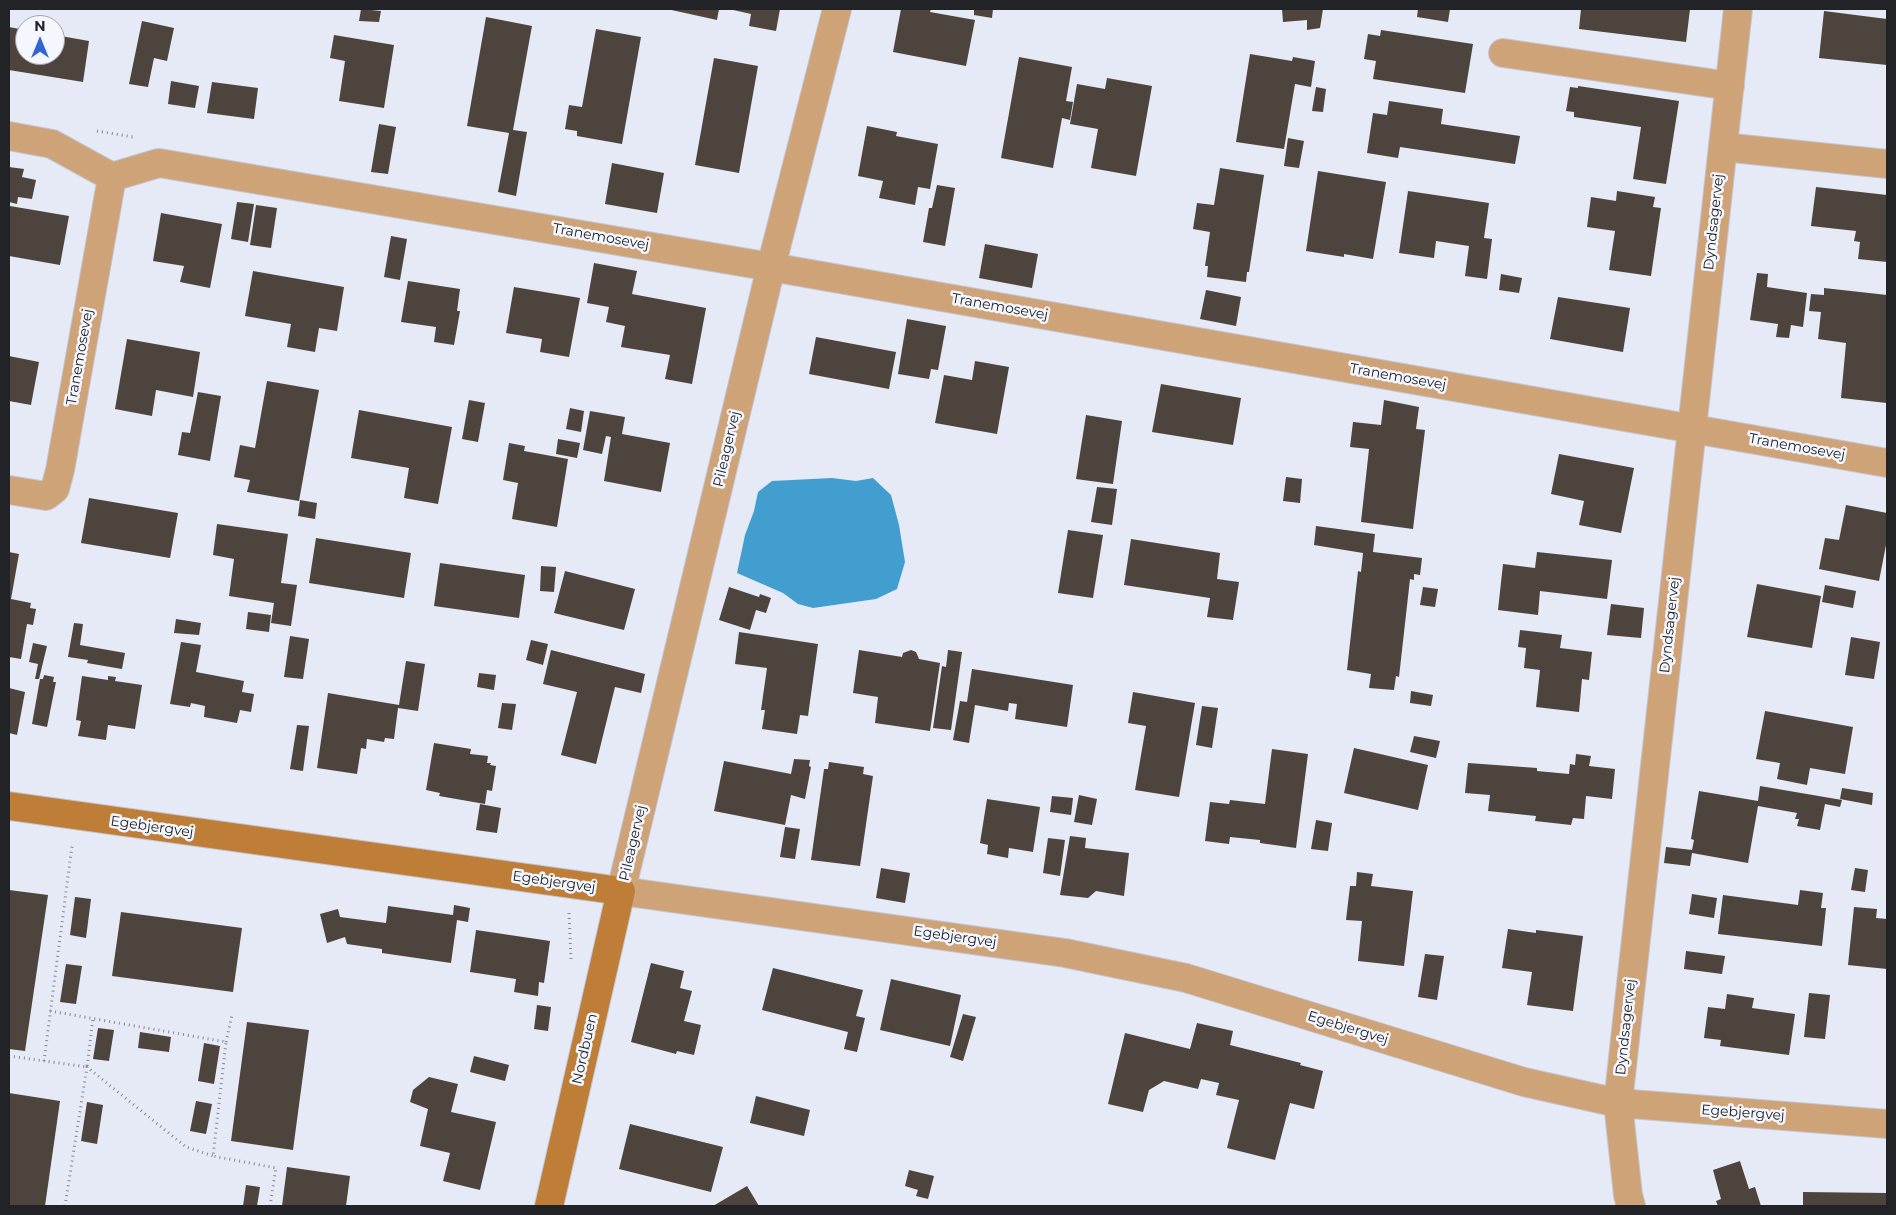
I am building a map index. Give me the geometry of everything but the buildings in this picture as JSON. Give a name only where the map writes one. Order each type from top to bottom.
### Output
[{"type":"street","name":"Pileagervej","points":[[622,891],[771,267],[837,9]]},
{"type":"street","name":"Dyndsagervej","points":[[1631,1206],[1628,1195],[1618,1103],[1738,9]]},
{"type":"street","points":[[1503,53],[1730,86]]},
{"type":"street","points":[[9,136],[52,144],[112,177]]},
{"type":"street","points":[[1723,147],[1887,164]]},
{"type":"street","name":"Tranemosevej","points":[[9,490],[46,496],[55,489],[60,470],[112,177],[160,163],[771,267],[1887,463]]},
{"type":"street","name":"Egebjergvej","points":[[9,806],[1065,953],[1186,978],[1524,1082],[1618,1103],[1887,1124]]},
{"type":"street","name":"Nordbuen","points":[[549,1206],[622,891]]},
{"type":"path","points":[[44,1061],[72,845]]},
{"type":"path","points":[[50,1011],[226,1042]]},
{"type":"path","points":[[213,1156],[226,1042],[232,1015]]},
{"type":"path","points":[[64,1206],[87,1067],[93,1018]]},
{"type":"path","points":[[9,1056],[87,1067],[186,1148],[213,1156],[276,1168],[270,1206]]},
{"type":"water","points":[[832,478],[856,481],[873,478],[891,495],[899,525],[905,562],[897,589],[876,599],[813,608],[798,604],[783,593],[737,573],[745,535],[754,511],[758,492],[772,481]]}]
